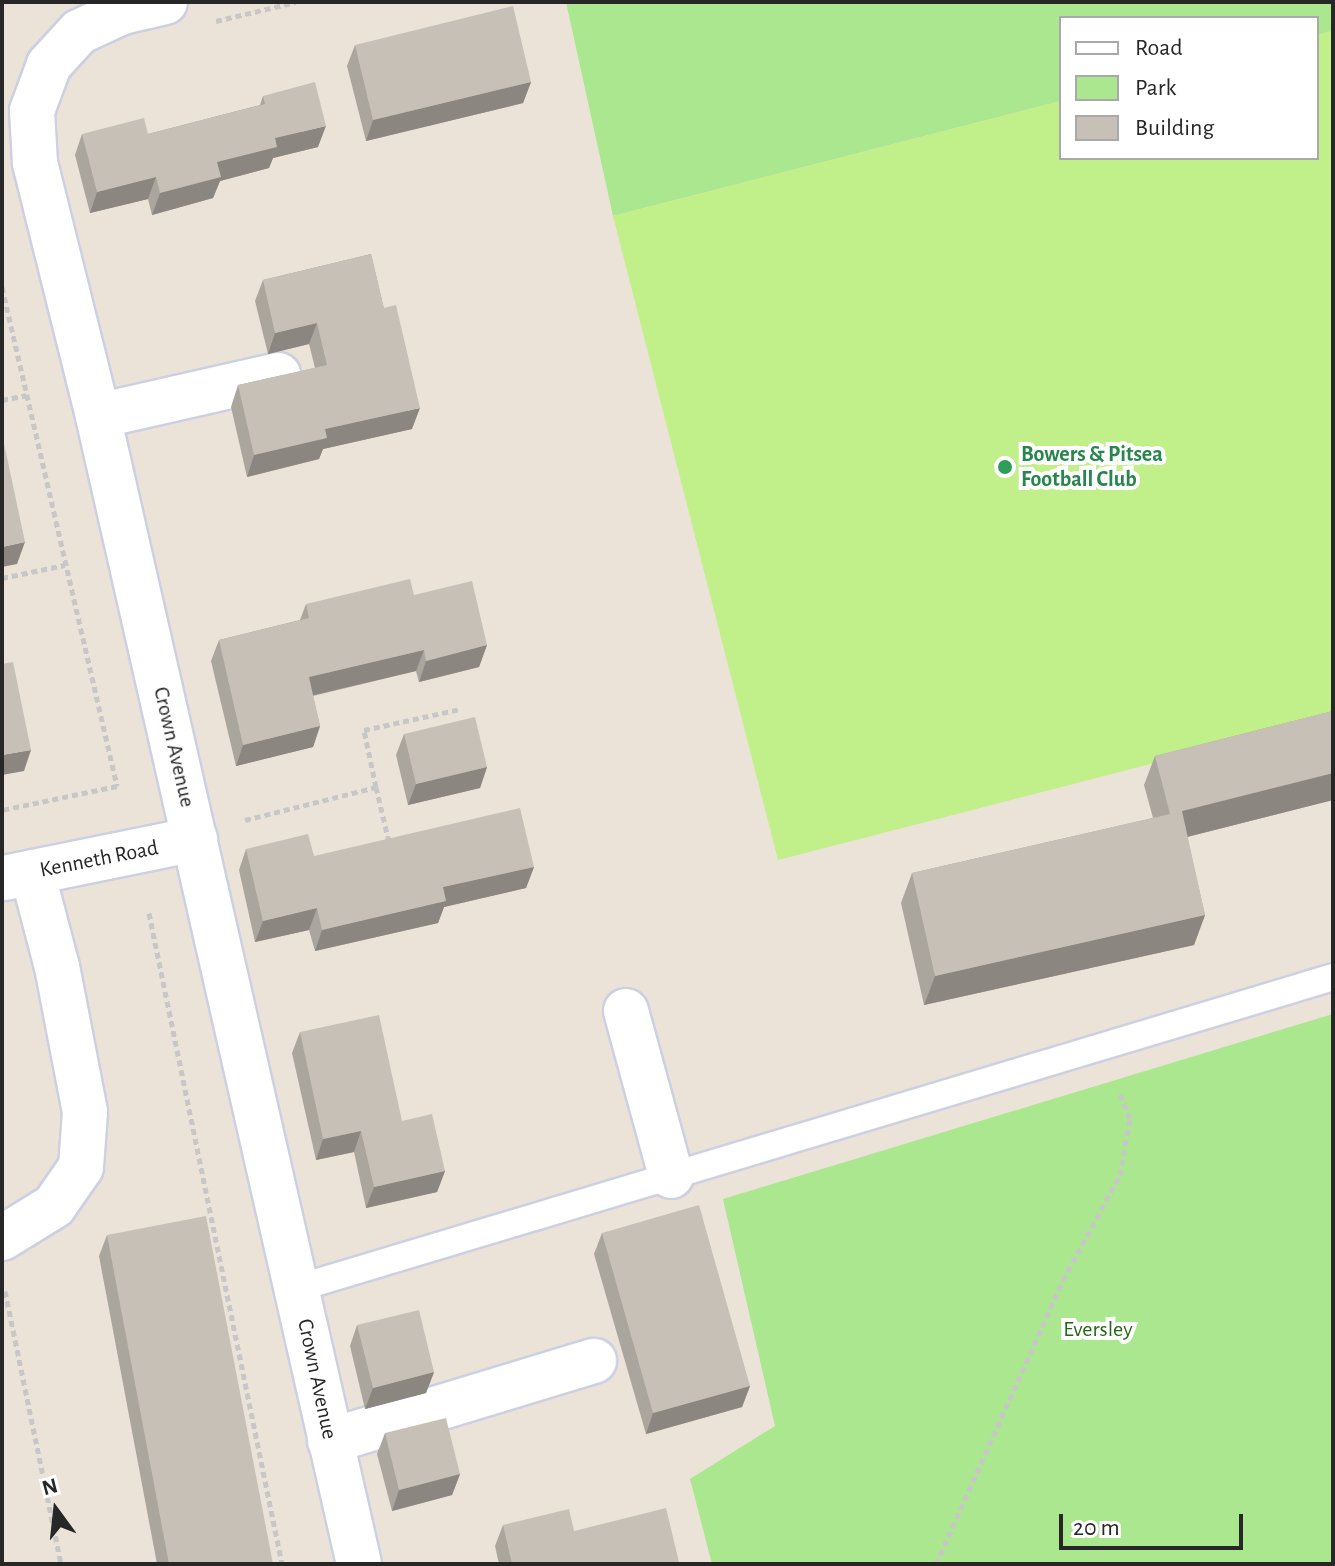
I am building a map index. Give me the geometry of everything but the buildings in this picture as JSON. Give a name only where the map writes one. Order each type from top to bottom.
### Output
[{"type":"street","name":"Crown Avenue","points":[[165,2],[122,12],[79,32],[49,65],[32,111],[35,163],[98,416],[359,1564]]},
{"type":"street","points":[[98,416],[278,375]]},
{"type":"street","name":"Kenneth Road","points":[[17,875],[195,839]]},
{"type":"street","points":[[2,1238],[54,1206],[81,1167],[85,1112],[57,967],[17,875]]},
{"type":"street","points":[[626,1011],[671,1176]]},
{"type":"street","points":[[330,1441],[594,1361]]},
{"type":"lane","points":[[298,1288],[1333,977]]},
{"type":"path","points":[[207,23],[296,2]]},
{"type":"path","points":[[2,287],[117,786],[2,810]]},
{"type":"path","points":[[2,400],[27,395]]},
{"type":"path","points":[[2,578],[65,565]]},
{"type":"path","points":[[389,842],[364,730],[460,709]]},
{"type":"path","points":[[240,821],[376,787]]},
{"type":"path","points":[[149,913],[217,1227],[282,1564]]},
{"type":"path","points":[[936,1564],[999,1416],[1120,1175],[1130,1118],[1115,1082],[1121,1041]]},
{"type":"path","points":[[203,1229],[217,1227]]},
{"type":"path","points":[[2,1277],[61,1564]]},
{"type":"green space","points":[[566,2],[1333,2],[1333,31],[1319,34],[1319,16],[1059,16],[1059,102],[613,216]]},
{"type":"green space","name":"Bowers & Pitsea Football Club","points":[[1333,31],[1333,717],[778,860],[613,216],[1059,102],[1059,160],[1319,160],[1319,34]]},
{"type":"green space","name":"Eversley","points":[[1333,1014],[1333,1564],[712,1564],[690,1479],[775,1426],[723,1199]]},
{"type":"place","name":"Bowers & Pitsea Football Club","points":[[1005,467]]}]
